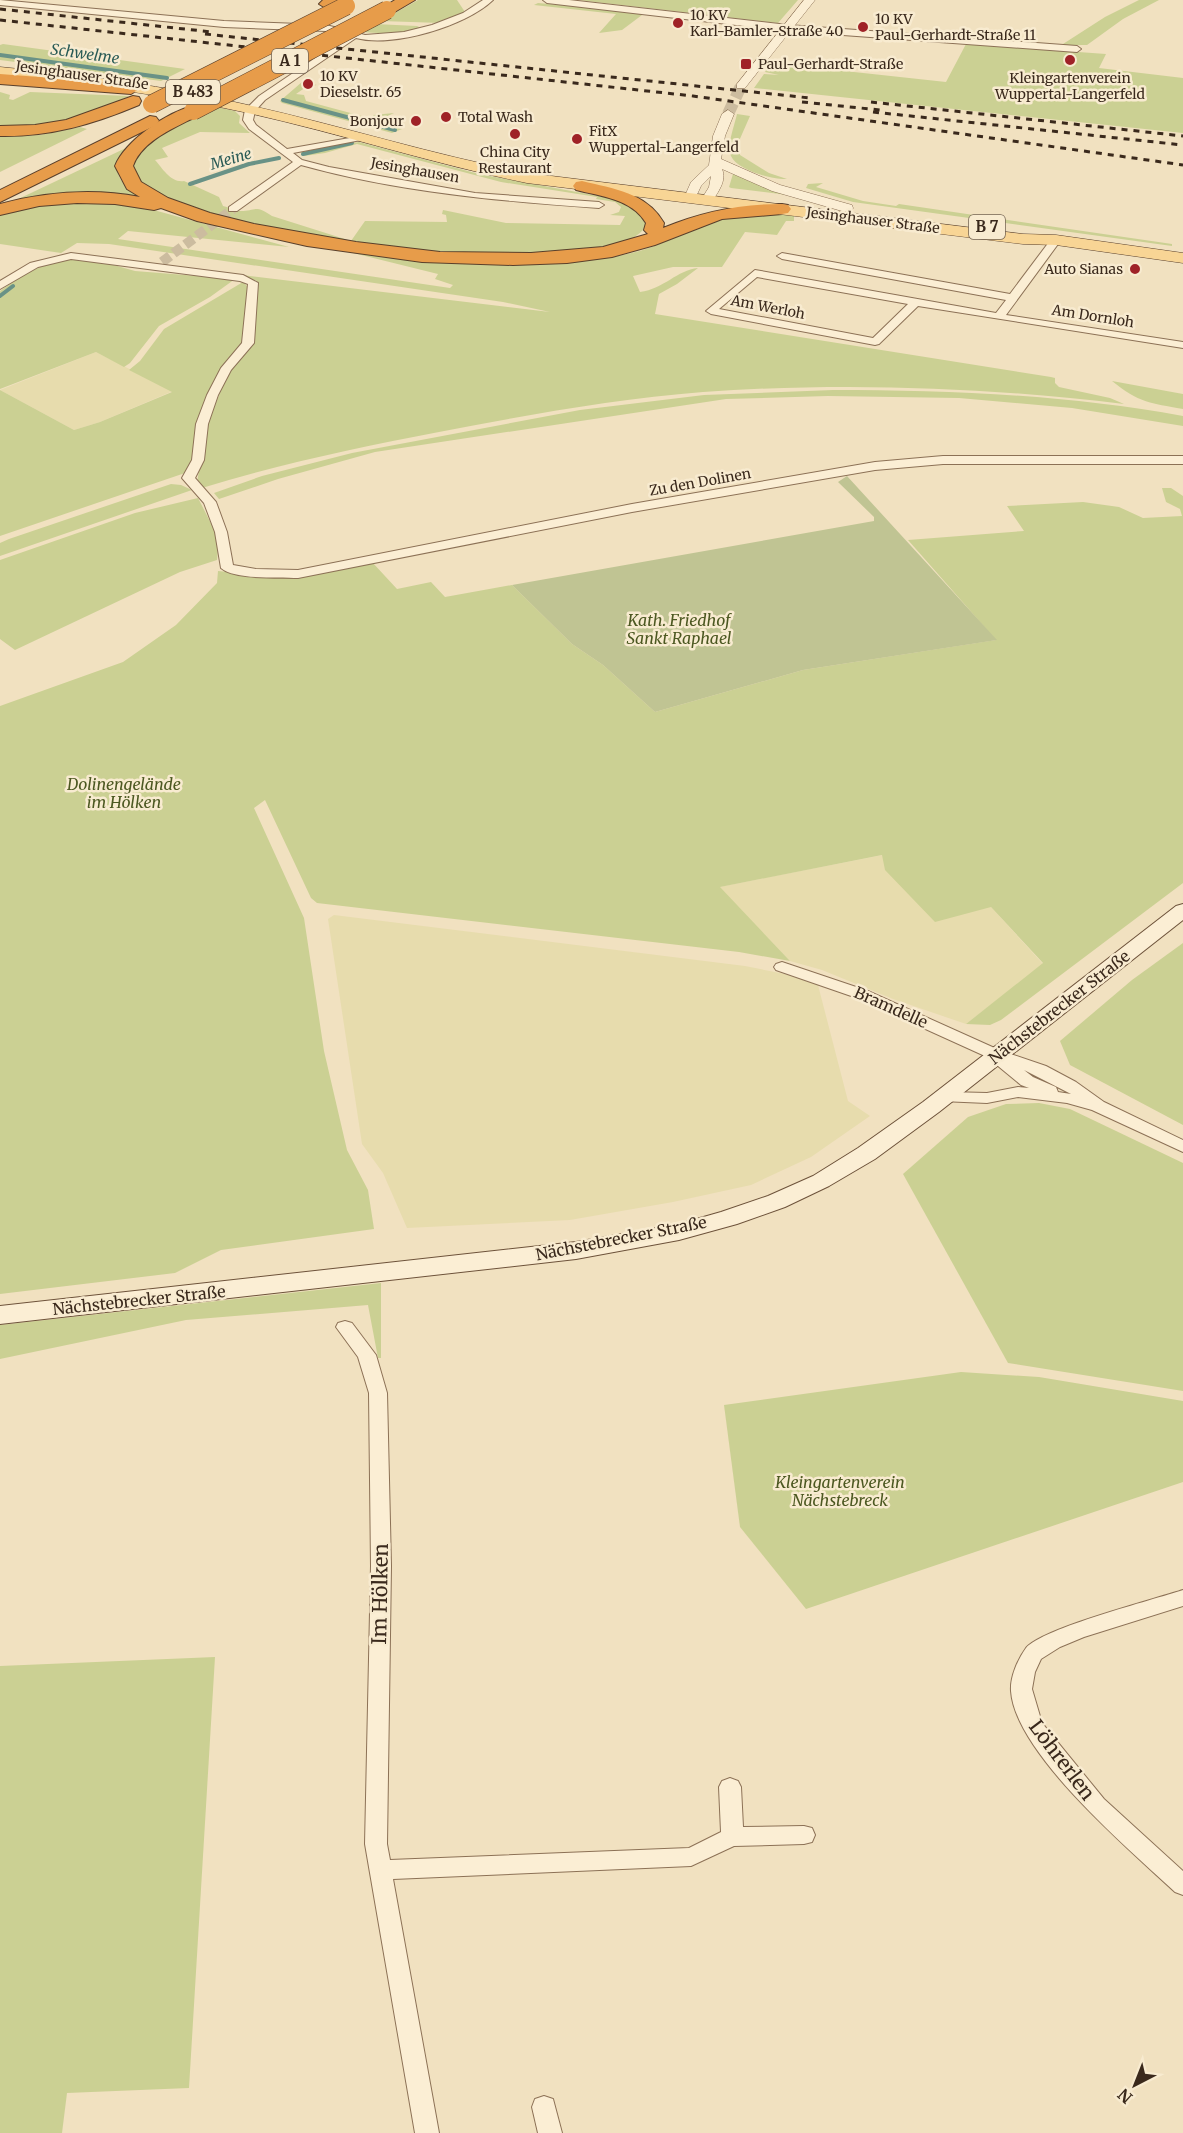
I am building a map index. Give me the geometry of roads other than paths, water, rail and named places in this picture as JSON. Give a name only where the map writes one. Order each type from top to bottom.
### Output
[{"type":"highway","name":"A 1","points":[[198,215],[143,195],[129,184],[124,171],[127,157],[137,146],[193,111],[386,5],[406,0]]},
{"type":"highway","name":"A 1","points":[[0,181],[347,4],[386,5]]},
{"type":"highway","name":"A 1","points":[[0,197],[174,108],[347,4]]},
{"type":"highway","points":[[0,131],[21,132],[59,128],[100,116],[132,95],[347,4]]},
{"type":"highway","points":[[0,79],[132,95]]},
{"type":"highway","points":[[582,186],[625,198],[644,207],[655,223],[646,237]]},
{"type":"highway","points":[[681,225],[701,195]]},
{"type":"highway","points":[[646,237],[701,195]]},
{"type":"highway","points":[[0,210],[42,199],[87,196],[129,200],[308,242],[422,256],[495,260],[597,254],[681,225],[721,214],[782,209]]},
{"type":"main road","name":"Jesinghauser Straße","points":[[0,64],[130,81],[503,165],[782,209],[1023,239],[1056,240]]},
{"type":"main road","name":"Jesinghauser Straße","points":[[0,71],[132,95],[253,107],[358,138],[473,168],[582,186],[847,208],[1028,233],[1056,240],[1183,258]]},
{"type":"main road","name":"Nächstebrecker Straße","points":[[0,1315],[368,1275],[598,1246],[683,1229],[773,1202],[820,1181],[883,1142],[947,1097],[996,1055],[1183,910]]},
{"type":"street","points":[[0,2],[250,26],[326,28],[344,32],[353,37],[365,38],[404,35],[435,27],[466,15],[489,0]]},
{"type":"street","points":[[547,0],[788,28],[1077,49]]},
{"type":"street","points":[[741,86],[810,0]]},
{"type":"street","points":[[253,107],[353,37]]},
{"type":"street","name":"Jesinghausen","points":[[253,107],[248,120],[252,128],[299,162],[328,170],[475,196],[599,205]]},
{"type":"street","points":[[701,195],[704,175],[713,165],[720,133],[728,114]]},
{"type":"street","name":"Jesinghausen","points":[[284,152],[358,138]]},
{"type":"street","points":[[233,209],[299,162]]},
{"type":"street","points":[[701,195],[718,175],[713,165]]},
{"type":"street","points":[[713,165],[777,188],[847,208]]},
{"type":"street","points":[[999,317],[1056,240]]},
{"type":"street","points":[[782,256],[1014,298]]},
{"type":"street","name":"Zu den Dolinen","points":[[0,286],[34,265],[60,257],[83,257],[159,265],[243,278],[253,283],[248,343],[244,351],[226,369],[218,386],[202,422],[196,467],[194,473],[188,478],[210,501],[221,532],[227,568],[256,573],[298,574],[632,508],[909,462],[1183,460]]},
{"type":"street","name":"Am Werloh","points":[[916,302],[875,342],[711,311],[755,273],[916,302],[999,317]]},
{"type":"street","name":"Am Dornloh","points":[[999,317],[1183,345]]},
{"type":"street","name":"Bramdelle","points":[[782,967],[819,977],[871,997],[996,1055],[1041,1070],[1081,1092],[1098,1106]]},
{"type":"street","name":"Bramdelle","points":[[996,1055],[1028,1081],[1067,1098]]},
{"type":"street","name":"Bramdelle","points":[[947,1097],[987,1098],[1018,1092],[1067,1098],[1098,1106],[1183,1148]]},
{"type":"street","name":"Im Hölken","points":[[345,1327],[367,1356],[378,1393],[381,1566],[376,1844],[427,2133]]},
{"type":"street","name":"Löhrerlen","points":[[1183,1598],[1077,1630],[1053,1641],[1034,1653],[1024,1672],[1021,1689],[1025,1709],[1033,1728],[1096,1805],[1183,1885]]},
{"type":"street","points":[[730,1787],[732,1837]]},
{"type":"street","points":[[381,1870],[691,1857],[732,1837],[804,1835]]},
{"type":"street","points":[[544,2107],[550,2133]]},
{"type":"waterway","name":"Schwelme","points":[[0,55],[167,78]]},
{"type":"waterway","name":"Schwelme","points":[[283,100],[395,130]]},
{"type":"waterway","name":"Meine","points":[[303,154],[352,143]]},
{"type":"waterway","name":"Meine","points":[[190,184],[249,164],[279,158]]},
{"type":"waterway","name":"Meine","points":[[0,296],[13,286]]},
{"type":"tunnel","points":[[728,114],[741,86]]},
{"type":"tunnel","points":[[162,262],[233,209]]},
{"type":"railway","points":[[0,9],[212,32]]},
{"type":"railway","points":[[0,20],[693,96],[1183,165]]},
{"type":"railway","points":[[205,34],[810,98]]},
{"type":"railway","points":[[802,102],[880,110]]},
{"type":"railway","points":[[871,102],[1183,136]]},
{"type":"railway","points":[[873,112],[1183,145]]},
{"type":"place","name":"10 KV Karl-Bamler-Straße 40","points":[[678,23]]},
{"type":"place","name":"10 KV Paul-Gerhardt-Straße 11","points":[[863,27]]},
{"type":"place","name":"Kleingartenverein Wuppertal-Langerfeld","points":[[1070,60]]},
{"type":"place","name":"Paul-Gerhardt-Straße","points":[[746,64]]},
{"type":"place","name":"10 KV Dieselstr. 65","points":[[308,84]]},
{"type":"place","name":"Total Wash","points":[[446,117]]},
{"type":"place","name":"Bonjour","points":[[416,121]]},
{"type":"place","name":"China City Restaurant","points":[[515,134]]},
{"type":"place","name":"FitX Wuppertal-Langerfeld","points":[[577,139]]},
{"type":"place","name":"Auto Sianas","points":[[1135,269]]},
{"type":"park label","name":"Kath. Friedhof Sankt Raphael","points":[[679,629]]},
{"type":"park label","name":"Dolinengelände im Hölken","points":[[124,793]]},
{"type":"park label","name":"Kleingartenverein Nächstebreck","points":[[840,1491]]}]
